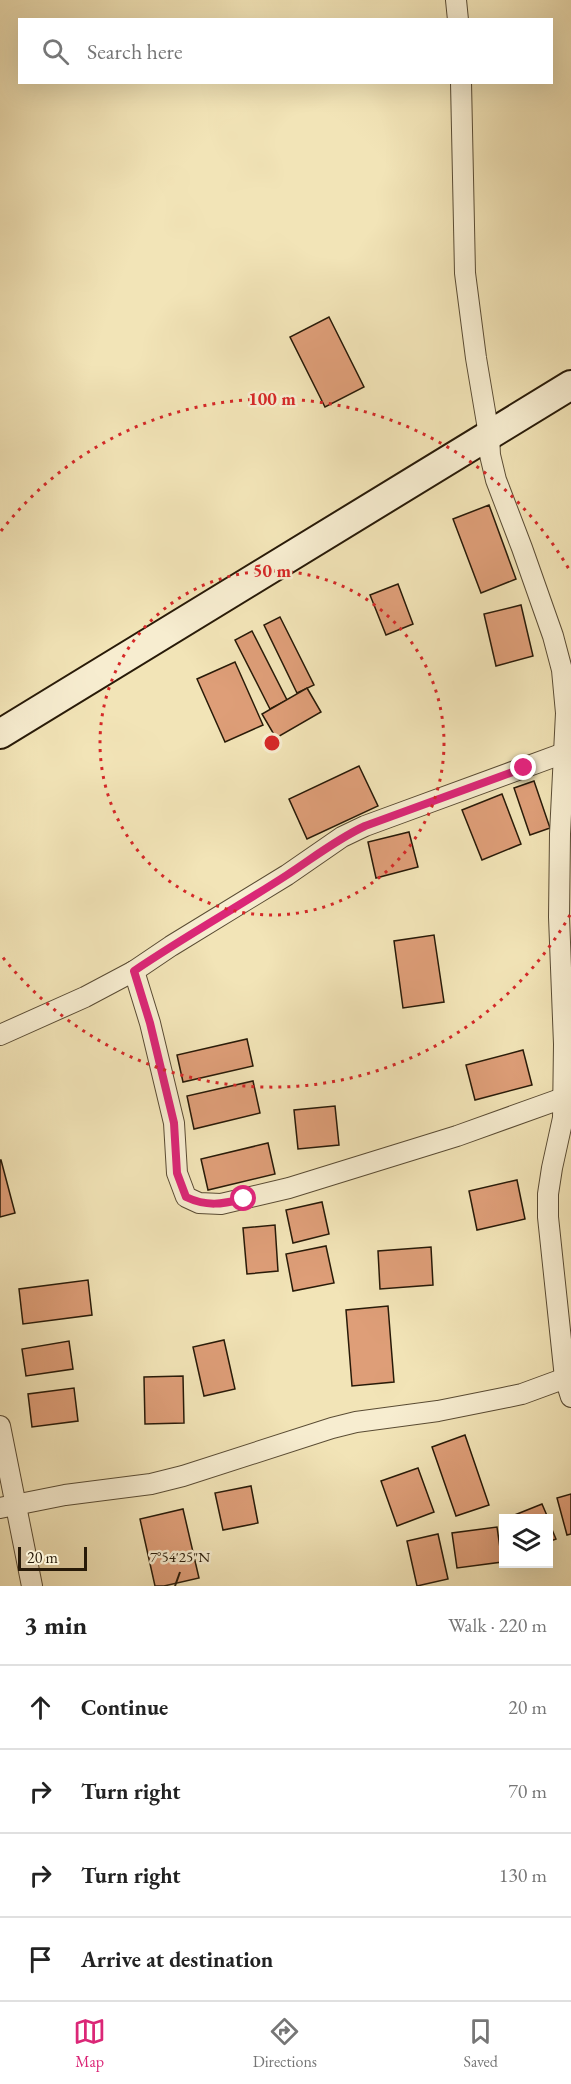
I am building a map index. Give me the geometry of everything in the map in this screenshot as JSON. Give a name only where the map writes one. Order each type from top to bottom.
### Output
[{"type":"street","points":[[456,0],[458,18]]},
{"type":"street","points":[[462,84],[465,273],[490,455],[496,480],[553,636],[562,670],[566,713],[565,873],[559,917],[564,1044],[563,1098],[567,1118],[548,1194],[548,1217],[571,1397]]},
{"type":"street","points":[[0,734],[571,385]]},
{"type":"street","points":[[0,1035],[85,997],[134,971],[287,875],[342,837],[365,826],[564,753]]},
{"type":"street","points":[[134,971],[150,1023],[174,1123],[177,1173],[186,1197],[199,1203],[221,1204],[289,1188],[457,1136],[563,1098]]},
{"type":"street","points":[[8,1506],[65,1495],[151,1484],[348,1424],[438,1411],[522,1394],[568,1377]]},
{"type":"street","points":[[0,1426],[8,1506],[32,1586]]},
{"type":"building","points":[[329,317],[364,387],[325,407],[290,337]]},
{"type":"building","points":[[489,505],[516,579],[481,593],[453,519]]},
{"type":"building","points":[[398,584],[413,624],[386,635],[370,595]]},
{"type":"building","points":[[521,605],[533,656],[496,666],[484,614]]},
{"type":"building","points":[[280,617],[314,685],[297,693],[264,625]]},
{"type":"building","points":[[252,631],[287,700],[270,709],[235,640]]},
{"type":"building","points":[[235,662],[263,725],[225,742],[197,679]]},
{"type":"building","points":[[307,688],[321,712],[276,738],[262,714]]},
{"type":"building","points":[[359,766],[378,806],[307,839],[289,799]]},
{"type":"building","points":[[534,781],[550,828],[530,835],[514,788]]},
{"type":"building","points":[[502,794],[521,844],[482,860],[462,810]]},
{"type":"building","points":[[409,832],[418,867],[376,878],[368,842]]},
{"type":"building","points":[[434,935],[444,1002],[403,1008],[394,941]]},
{"type":"building","points":[[247,1039],[253,1066],[183,1082],[177,1055]]},
{"type":"building","points":[[523,1050],[532,1085],[475,1100],[466,1065]]},
{"type":"building","points":[[253,1081],[260,1113],[194,1129],[187,1096]]},
{"type":"building","points":[[335,1106],[339,1145],[298,1149],[294,1110]]},
{"type":"building","points":[[268,1143],[275,1174],[208,1190],[201,1159]]},
{"type":"building","points":[[0,1160],[15,1213],[0,1217]]},
{"type":"building","points":[[517,1180],[525,1219],[477,1230],[469,1191]]},
{"type":"building","points":[[322,1202],[329,1234],[293,1243],[286,1210]]},
{"type":"building","points":[[275,1225],[278,1271],[247,1274],[243,1228]]},
{"type":"building","points":[[326,1246],[334,1283],[293,1291],[286,1254]]},
{"type":"building","points":[[431,1247],[433,1285],[380,1289],[378,1251]]},
{"type":"building","points":[[88,1280],[92,1315],[23,1324],[19,1289]]},
{"type":"building","points":[[388,1306],[394,1382],[352,1386],[346,1310]]},
{"type":"building","points":[[224,1340],[235,1389],[204,1396],[193,1347]]},
{"type":"building","points":[[69,1341],[73,1369],[26,1376],[22,1349]]},
{"type":"building","points":[[183,1376],[184,1423],[145,1424],[144,1377]]},
{"type":"building","points":[[74,1388],[78,1421],[32,1427],[28,1394]]},
{"type":"building","points":[[465,1435],[489,1505],[456,1516],[432,1447]]},
{"type":"building","points":[[418,1468],[434,1512],[397,1526],[381,1481]]},
{"type":"building","points":[[251,1486],[258,1523],[223,1530],[215,1493]]},
{"type":"building","points":[[571,1494],[571,1534],[567,1535],[557,1498]]},
{"type":"building","points":[[542,1504],[546,1514],[517,1514]]},
{"type":"building","points":[[183,1509],[199,1578],[155,1586],[140,1519]]},
{"type":"building","points":[[497,1527],[499,1562],[457,1568],[452,1533]]},
{"type":"building","points":[[438,1534],[448,1579],[417,1586],[407,1541]]},
{"type":"route","points":[[244,1199],[221,1204],[199,1203],[186,1197],[177,1173],[174,1123],[150,1023],[134,971],[287,875],[342,837],[365,826],[524,768]]}]
